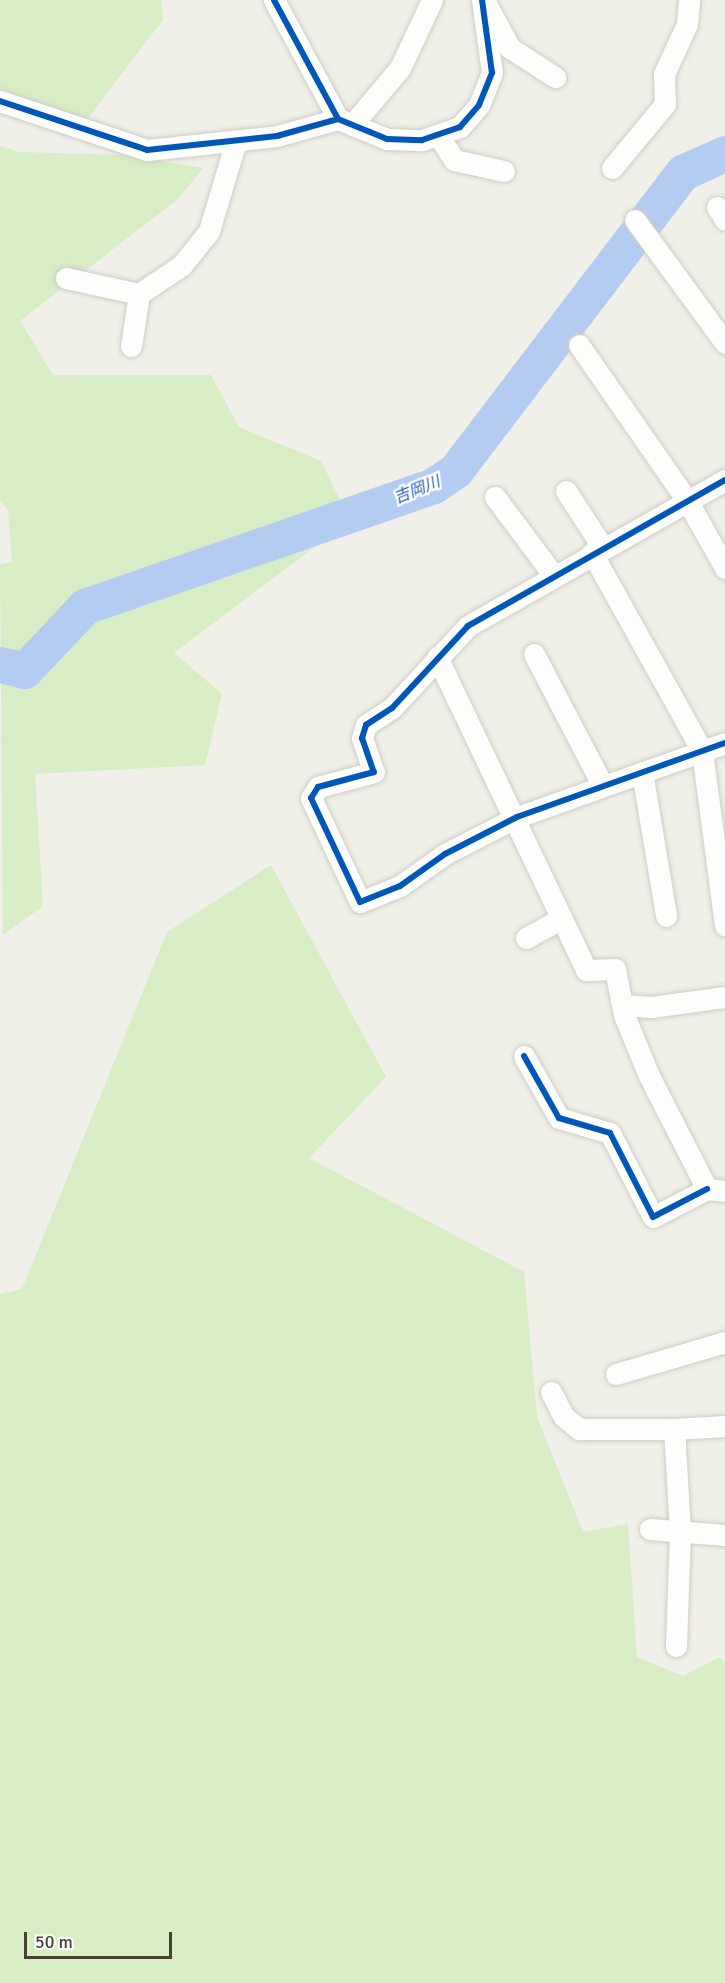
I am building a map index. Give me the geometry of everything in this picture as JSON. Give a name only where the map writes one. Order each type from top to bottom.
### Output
[{"type":"street","points":[[274,0],[345,122]]},
{"type":"street","points":[[345,122],[400,68],[432,0]]},
{"type":"street","points":[[483,0],[510,48],[555,77]]},
{"type":"street","points":[[0,101],[147,150],[236,141],[345,122],[387,139],[438,135],[460,127],[479,105],[492,73],[483,0]]},
{"type":"street","points":[[612,168],[665,104],[664,74],[687,24],[689,0]]},
{"type":"street","points":[[438,135],[454,160],[504,171]]},
{"type":"street","points":[[130,346],[139,294],[182,265],[209,231],[236,141]]},
{"type":"street","points":[[635,220],[725,343]]},
{"type":"street","points":[[66,278],[139,294]]},
{"type":"street","points":[[579,345],[688,502],[725,568]]},
{"type":"street","points":[[725,480],[598,550],[468,626],[392,708],[366,725],[362,738],[374,772],[318,787],[311,798],[360,902],[400,886],[445,854],[517,817],[725,743]]},
{"type":"street","points":[[566,491],[702,751],[725,925]]},
{"type":"street","points":[[495,497],[554,576]]},
{"type":"street","points":[[534,654],[603,786]]},
{"type":"street","points":[[437,657],[517,817],[586,970],[615,969],[622,1005],[649,1076],[716,1190],[653,1217],[610,1133],[559,1118],[524,1056]]},
{"type":"street","points":[[642,772],[666,916]]},
{"type":"street","points":[[526,938],[562,918]]},
{"type":"street","points":[[622,1005],[651,1007],[725,997]]},
{"type":"street","points":[[616,1374],[725,1342]]},
{"type":"street","points":[[551,1392],[563,1416],[579,1429],[674,1429],[725,1426]]},
{"type":"street","points":[[674,1429],[680,1532],[676,1646]]},
{"type":"street","points":[[650,1529],[725,1535]]},
{"type":"green space","points":[[0,0],[161,0],[163,20],[84,123],[0,89]]},
{"type":"green space","points":[[0,146],[19,152],[124,155],[203,168],[178,199],[20,321],[53,375],[211,375],[239,427],[321,461],[341,502],[316,546],[174,653],[222,694],[205,765],[35,774],[43,906],[3,935],[0,564],[12,562],[8,510],[0,501]]},
{"type":"green space","points":[[271,865],[386,1077],[309,1158],[524,1272],[537,1417],[583,1532],[628,1524],[637,1657],[683,1676],[720,1657],[725,1662],[725,1983],[0,1983],[0,1294],[22,1289],[167,932]]},
{"type":"waterway","name":"吉岡川","points":[[0,665],[25,671],[85,607],[434,486],[456,471],[683,173],[725,154]]},
{"type":"cycle path","points":[[274,0],[338,119],[387,139],[422,140],[460,127],[479,105],[492,73],[482,0]]},
{"type":"cycle path","points":[[0,101],[147,150],[277,136],[338,119]]},
{"type":"cycle path","points":[[725,480],[468,626],[392,708],[366,725],[362,738],[374,772],[318,787],[311,798],[360,902],[400,886],[445,854],[517,817],[725,743]]},
{"type":"cycle path","points":[[524,1056],[559,1118],[610,1133],[653,1217],[707,1189]]}]
